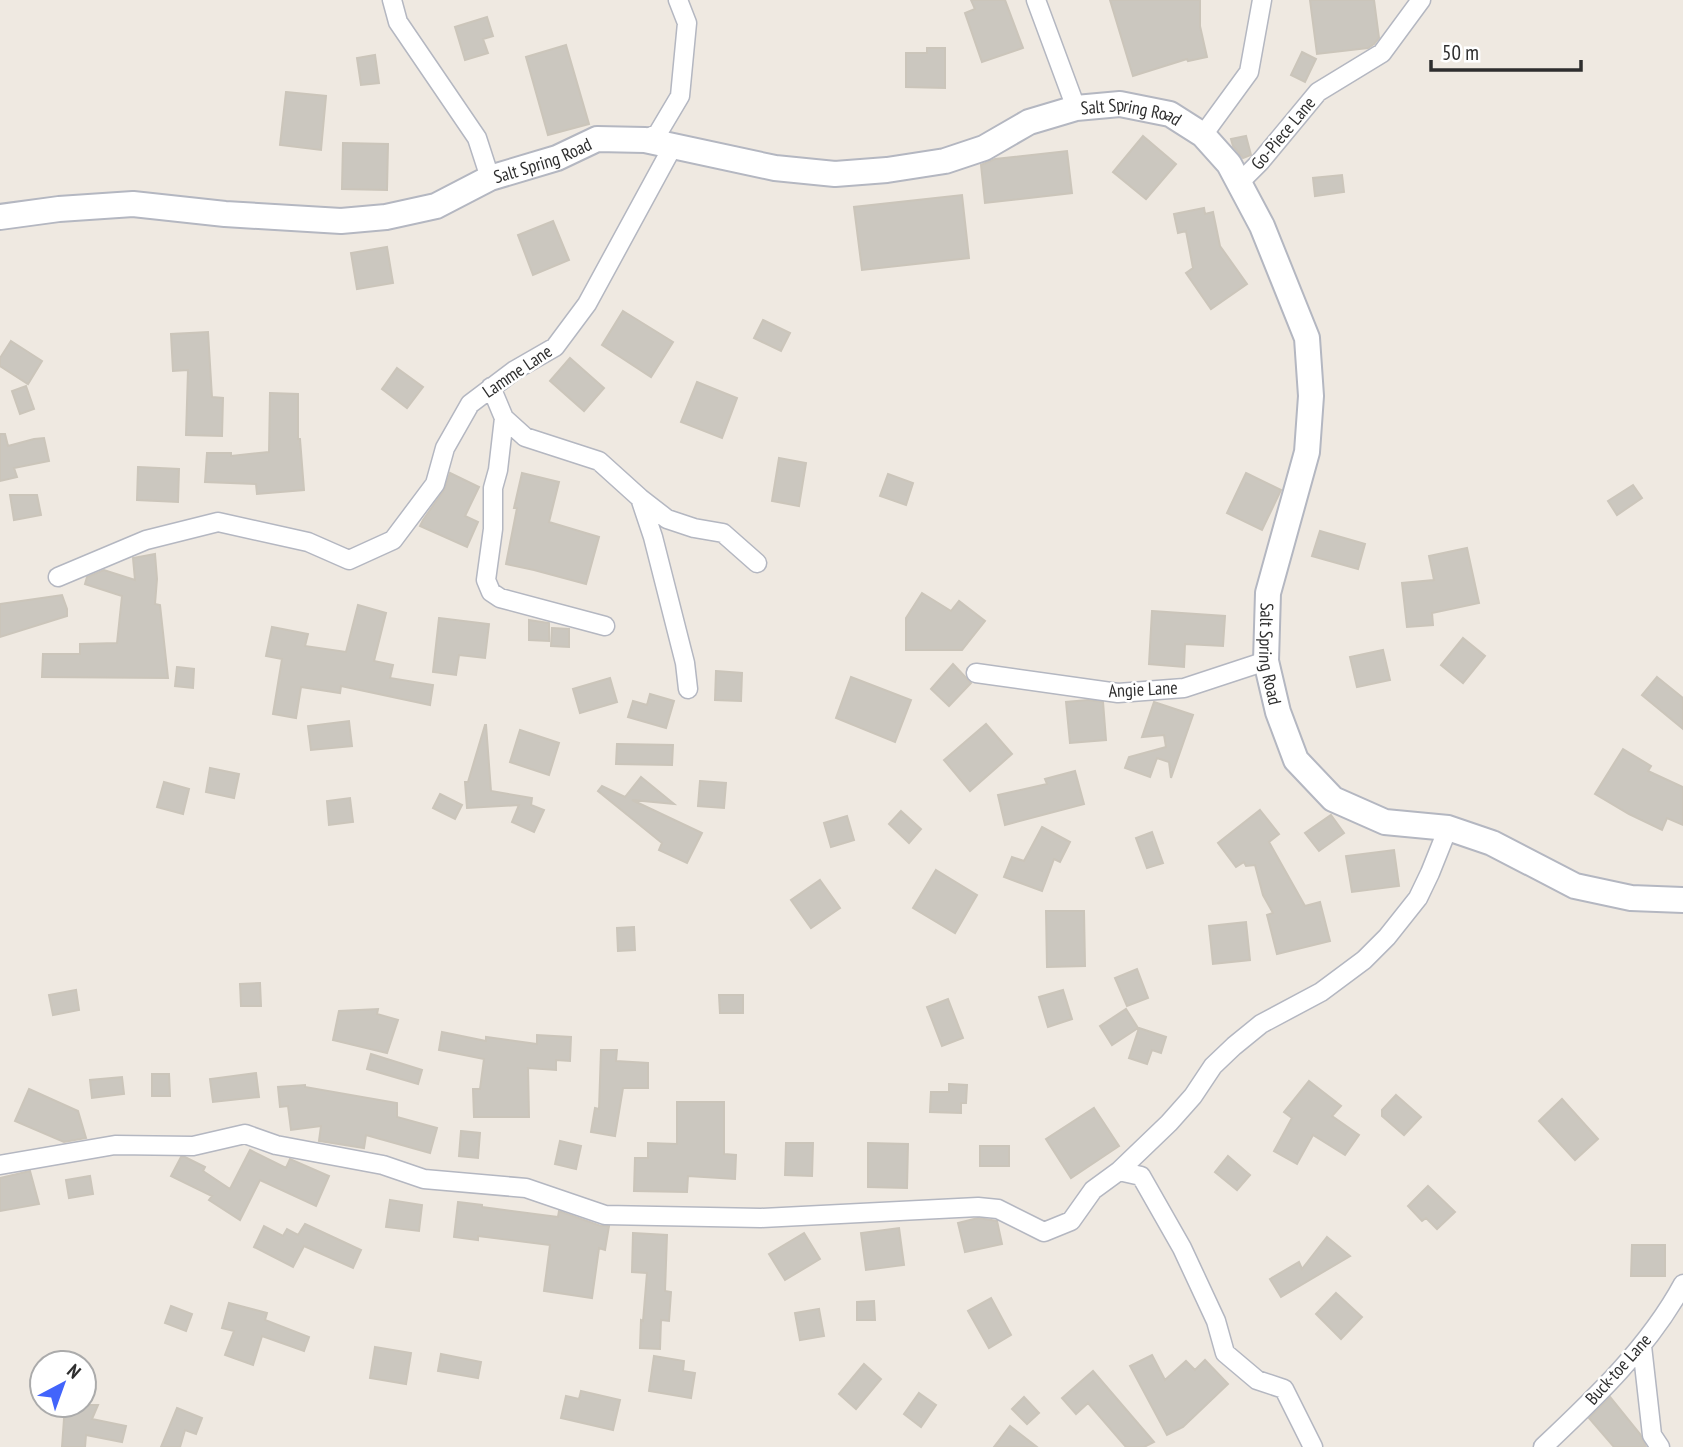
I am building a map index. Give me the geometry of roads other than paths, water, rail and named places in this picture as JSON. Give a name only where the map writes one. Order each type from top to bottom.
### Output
[{"type":"street","points":[[392,0],[398,22],[477,138],[490,178]]},
{"type":"street","points":[[645,140],[657,133],[680,96],[687,23],[678,0]]},
{"type":"street","points":[[1036,0],[1076,108]]},
{"type":"street","points":[[1203,135],[1249,72],[1262,0]]},
{"type":"street","name":"Go-Piece Lane","points":[[1238,184],[1261,162],[1318,92],[1382,53],[1421,0]]},
{"type":"street","name":"Salt Spring Road","points":[[0,217],[59,209],[133,205],[341,221],[386,217],[436,206],[490,178],[557,158],[597,139],[645,140],[775,168],[835,174],[887,170],[945,161],[984,148],[1029,122],[1076,108],[1120,104],[1170,114],[1203,135],[1229,164],[1262,226],[1307,338],[1311,396],[1307,453],[1268,593],[1266,662],[1278,712],[1296,760],[1333,799],[1385,822],[1448,828],[1492,843],[1575,887],[1631,898],[1683,900]]},
{"type":"street","name":"Lamme Lane","points":[[58,577],[146,540],[218,522],[308,542],[349,560],[393,540],[435,484],[445,448],[470,404],[514,370],[555,347],[587,304],[673,146]]},
{"type":"street","points":[[491,387],[504,418],[525,437],[599,461],[667,519],[694,528],[723,533],[757,563]]},
{"type":"street","points":[[504,418],[498,470],[493,488],[493,529],[486,580],[491,592],[499,598],[605,626]]},
{"type":"street","points":[[640,498],[653,537],[682,652],[688,689]]},
{"type":"street","name":"Angie Lane","points":[[976,674],[1118,693],[1184,688],[1266,662]]},
{"type":"street","points":[[0,1164],[115,1145],[193,1146],[245,1134],[276,1145],[383,1165],[424,1179],[526,1188],[604,1215],[761,1218],[978,1207],[998,1209],[1044,1232],[1071,1222],[1093,1191],[1119,1171],[1169,1123],[1193,1096],[1213,1066],[1234,1046],[1262,1024],[1321,992],[1364,960],[1387,937],[1418,898],[1448,828]]},
{"type":"street","points":[[1119,1171],[1141,1176],[1194,1272],[1216,1321],[1225,1353],[1257,1380],[1284,1389],[1313,1447]]},
{"type":"street","name":"Buck-toe Lane","points":[[1544,1447],[1642,1346],[1671,1307],[1683,1284]]},
{"type":"street","points":[[1642,1346],[1652,1435],[1660,1447]]}]
